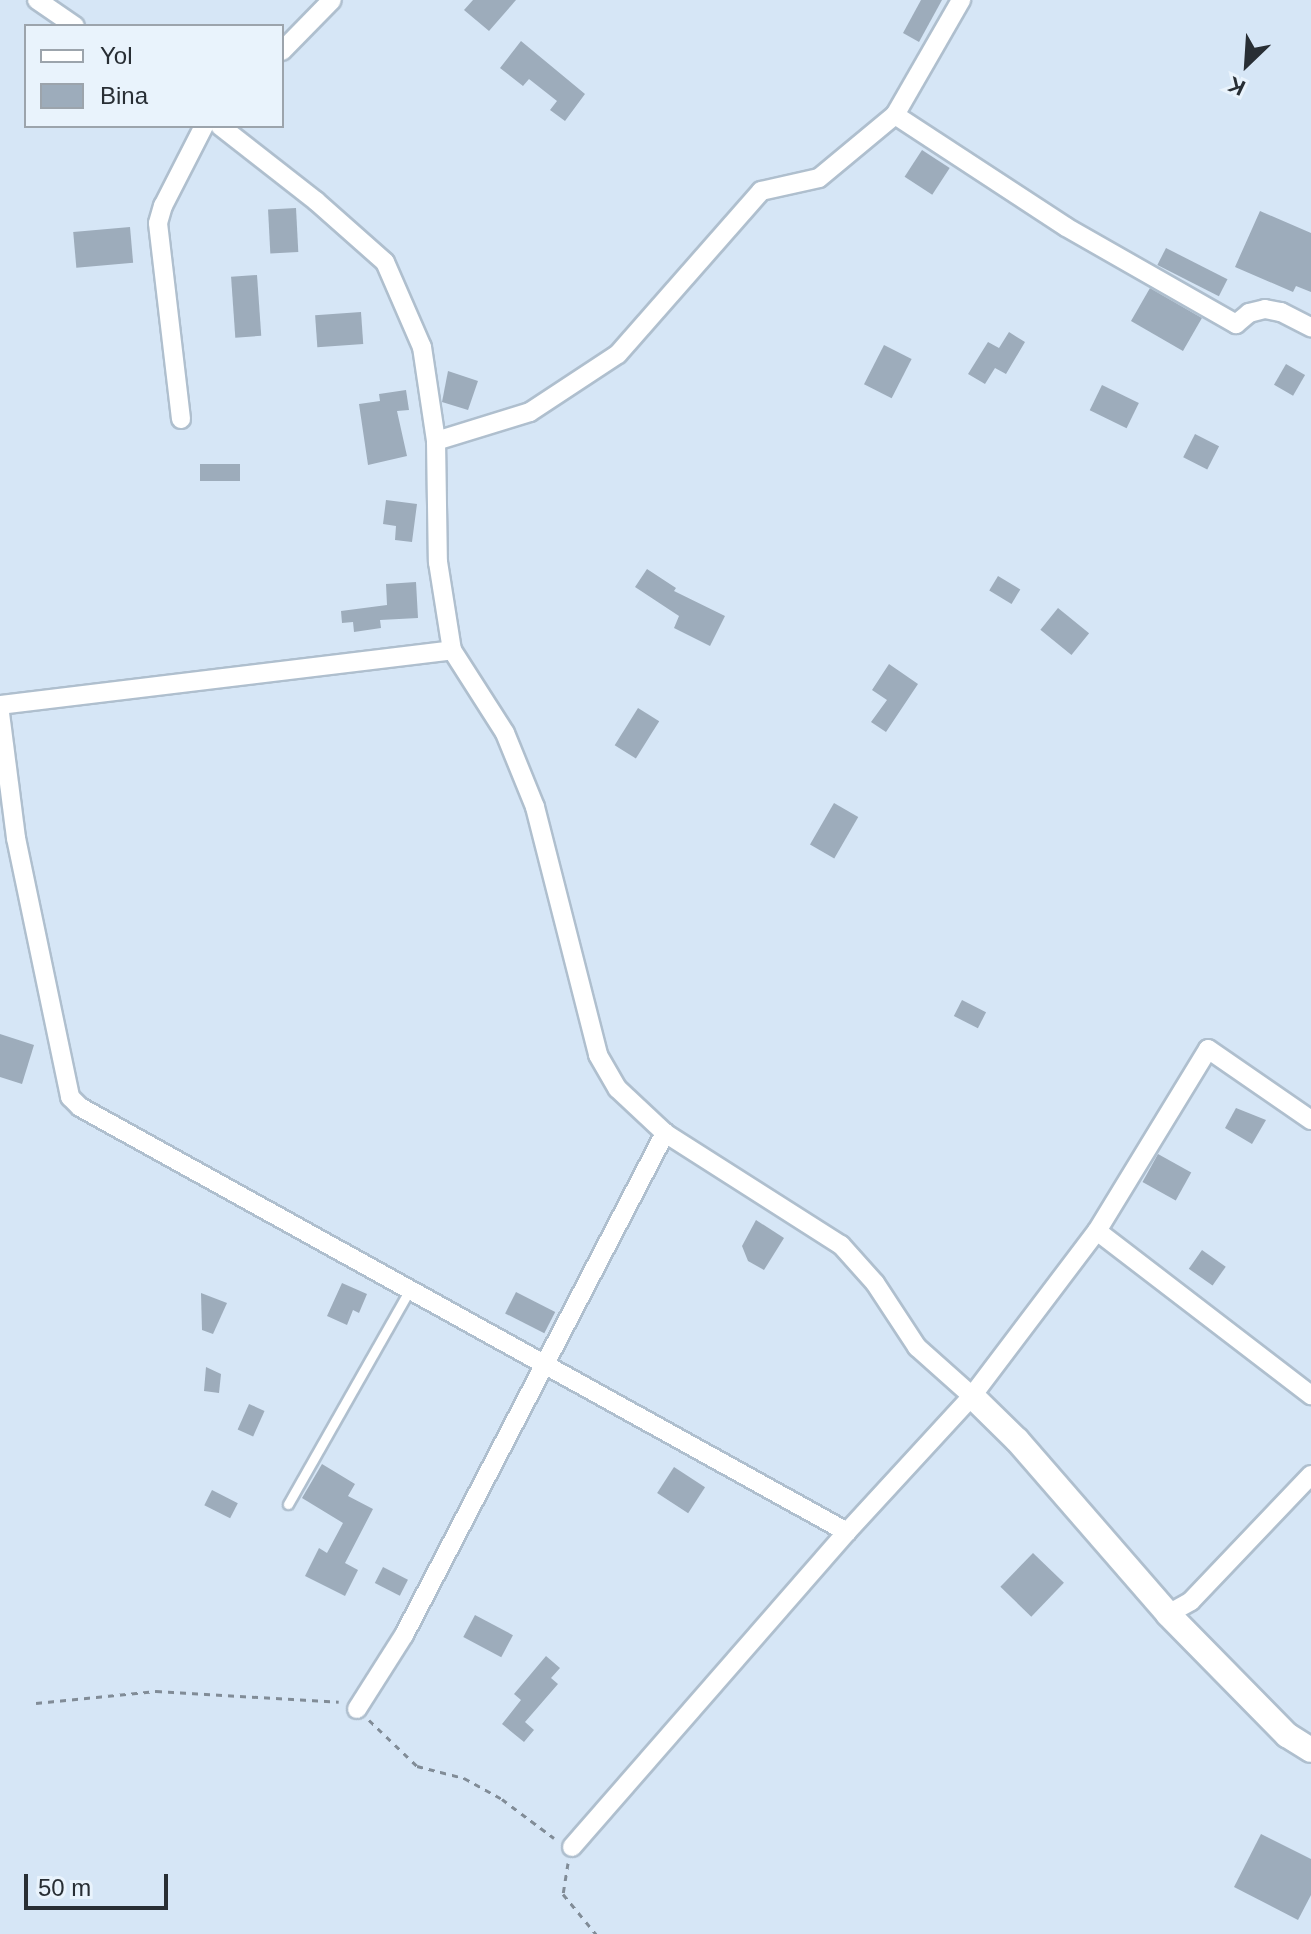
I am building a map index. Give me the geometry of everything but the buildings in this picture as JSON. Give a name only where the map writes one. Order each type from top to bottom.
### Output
[{"type":"street","points":[[37,0],[72,24]]},
{"type":"street","points":[[284,49],[332,0]]},
{"type":"street","points":[[436,441],[530,412],[618,354],[761,191],[819,178],[895,115],[961,0]]},
{"type":"street","points":[[895,115],[1066,227],[1236,324],[1249,313],[1265,309],[1281,312],[1311,327]]},
{"type":"street","points":[[181,419],[158,223],[163,206],[203,128]]},
{"type":"street","points":[[223,128],[316,201],[385,262],[422,347],[436,441],[438,562],[452,650],[505,733],[535,807],[598,1055],[618,1089],[665,1133],[841,1245],[875,1283],[917,1347],[1017,1440],[1168,1614],[1287,1735],[1311,1750]]},
{"type":"street","points":[[0,705],[452,650]]},
{"type":"street","points":[[0,713],[16,838],[70,1097],[80,1107],[542,1366],[847,1532]]},
{"type":"street","points":[[572,1847],[847,1532],[972,1396],[1097,1231],[1208,1049],[1311,1120]]},
{"type":"street","points":[[357,1709],[404,1635],[665,1133]]},
{"type":"street","points":[[1097,1231],[1311,1395]]},
{"type":"street","points":[[1168,1614],[1191,1601],[1311,1475]]},
{"type":"lane","points":[[288,1504],[409,1291]]},
{"type":"path","points":[[36,1703],[156,1691],[342,1702],[357,1709],[417,1766],[464,1778],[502,1799],[545,1834],[572,1847],[563,1894],[596,1934]]}]
